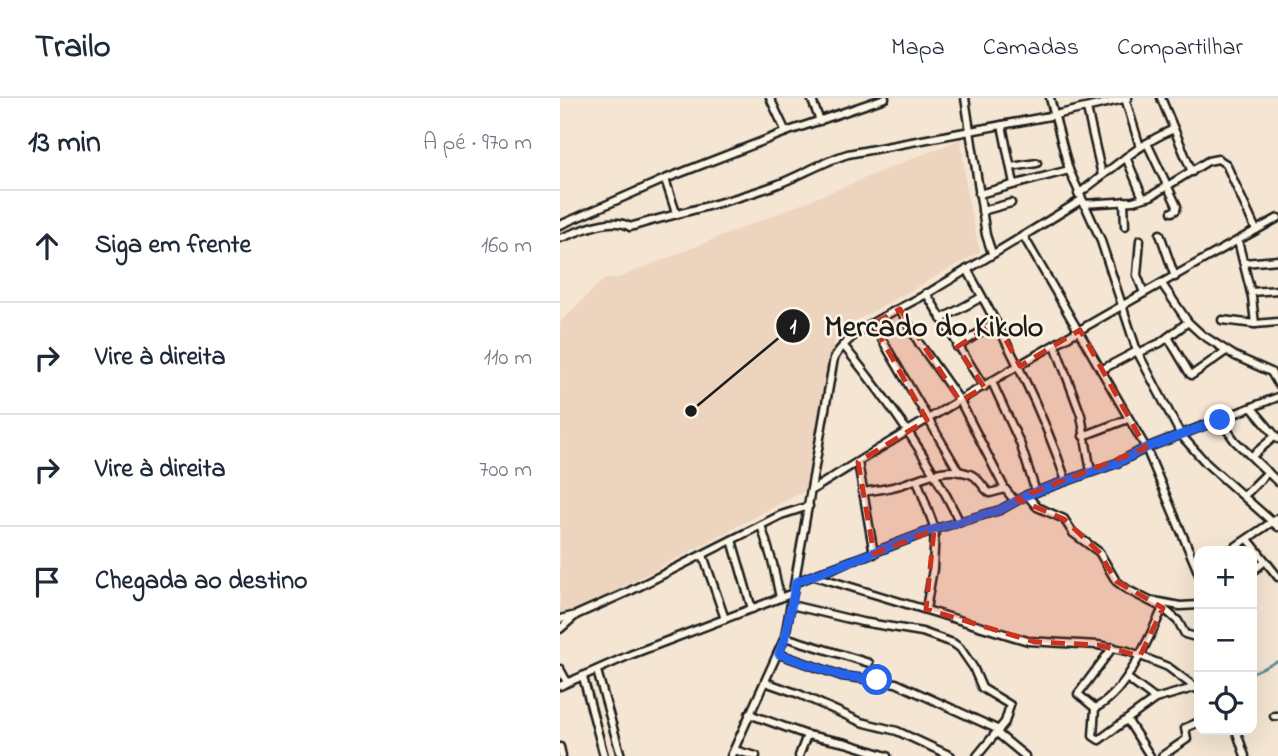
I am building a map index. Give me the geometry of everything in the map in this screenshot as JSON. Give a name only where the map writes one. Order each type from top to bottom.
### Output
[{"type":"street","points":[[770,98],[786,132]]},
{"type":"street","points":[[811,98],[820,121]]},
{"type":"street","points":[[560,225],[786,132],[885,98]]},
{"type":"street","points":[[965,98],[968,131],[992,253]]},
{"type":"street","points":[[1051,98],[1069,170],[1100,238],[1138,352],[1181,435],[1207,464],[1276,522],[1237,546]]},
{"type":"street","points":[[560,238],[603,225],[617,223],[626,224],[630,228],[771,187],[824,161],[848,154],[1055,115],[1126,98],[1143,145],[1177,205],[1172,212]]},
{"type":"street","points":[[1161,98],[1192,172]]},
{"type":"street","points":[[1087,108],[1102,175]]},
{"type":"street","points":[[1002,125],[1014,184]]},
{"type":"street","points":[[756,756],[733,753],[785,637],[834,358],[843,345],[873,324],[992,253],[1024,237],[1081,199],[1102,175],[1126,157],[1174,129]]},
{"type":"street","points":[[1126,157],[1143,198]]},
{"type":"street","points":[[1081,199],[1124,201],[1143,198],[1168,187],[1214,159],[1222,160],[1231,172],[1256,230]]},
{"type":"street","points":[[1011,167],[1037,163]]},
{"type":"street","points":[[979,194],[1069,170]]},
{"type":"street","points":[[665,180],[676,214]]},
{"type":"street","points":[[1124,201],[1125,226]]},
{"type":"street","points":[[982,211],[1011,203]]},
{"type":"street","points":[[812,490],[1121,306],[1278,218]]},
{"type":"street","points":[[1160,234],[1175,277]]},
{"type":"street","points":[[1024,237],[1146,448],[1194,560]]},
{"type":"street","points":[[1140,240],[1137,275],[1144,293]]},
{"type":"street","points":[[1238,241],[1251,292],[1255,324]]},
{"type":"street","points":[[1244,263],[1278,261]]},
{"type":"street","points":[[967,269],[1020,366],[1066,481]]},
{"type":"street","points":[[1162,284],[1188,322],[1210,341],[1271,372],[1278,384]]},
{"type":"street","points":[[1251,292],[1278,290]]},
{"type":"street","points":[[926,293],[984,387]]},
{"type":"street","points":[[941,319],[982,296]]},
{"type":"street","points":[[900,309],[919,343],[960,401],[1005,489],[1015,501]]},
{"type":"street","points":[[1222,320],[1255,324],[1278,322]]},
{"type":"street","points":[[957,347],[996,322]]},
{"type":"street","points":[[1101,370],[1168,337],[1188,322]]},
{"type":"street","points":[[873,324],[959,472]]},
{"type":"street","points":[[1168,337],[1191,374],[1195,374],[1226,351]]},
{"type":"street","points":[[843,345],[882,393],[908,431],[959,521]]},
{"type":"street","points":[[1055,345],[1080,410],[1091,472]]},
{"type":"street","points":[[992,382],[1016,431],[1036,492]]},
{"type":"street","points":[[796,582],[935,529],[1000,510],[1027,495],[1117,463],[1146,448],[1276,399]]},
{"type":"street","points":[[1252,408],[1277,438],[1252,456]]},
{"type":"street","points":[[1083,436],[1128,419]]},
{"type":"street","points":[[1220,420],[1236,441],[1278,480]]},
{"type":"street","points":[[858,462],[874,554]]},
{"type":"street","points":[[862,492],[887,489],[945,471],[977,478],[985,491],[990,493],[1005,489]]},
{"type":"street","points":[[1244,496],[1268,472]]},
{"type":"street","points":[[917,480],[935,529],[933,569],[926,609]]},
{"type":"street","points":[[1027,495],[1037,507],[1064,519],[1073,533],[1096,548],[1110,574],[1119,584],[1163,608],[1178,621],[1185,634],[1194,637]]},
{"type":"street","points":[[560,619],[576,615],[761,525],[809,506]]},
{"type":"street","points":[[761,525],[773,564],[779,598]]},
{"type":"street","points":[[1248,539],[1278,577]]},
{"type":"street","points":[[732,540],[752,609]]},
{"type":"street","points":[[703,555],[725,619]]},
{"type":"street","points":[[1257,568],[1265,561]]},
{"type":"street","points":[[814,576],[1035,642],[1112,647],[1168,667],[1194,684]]},
{"type":"street","points":[[560,669],[563,684],[630,655],[793,593]]},
{"type":"street","points":[[1152,601],[1180,606],[1194,605]]},
{"type":"street","points":[[791,605],[862,622],[922,632],[960,648],[973,667],[982,688],[1010,705],[1009,714],[977,756]]},
{"type":"street","points":[[1095,708],[1103,704],[1127,678],[1163,608]]},
{"type":"street","points":[[560,629],[576,615]]},
{"type":"street","points":[[785,637],[869,663]]},
{"type":"street","points":[[1095,708],[1078,694],[1112,647]]},
{"type":"street","points":[[779,654],[842,676],[896,683],[998,731],[1025,756]]},
{"type":"street","points":[[597,671],[621,756]]},
{"type":"street","points":[[583,677],[604,756]]},
{"type":"street","points":[[1127,678],[1155,699]]},
{"type":"street","points":[[765,681],[866,724],[897,731],[951,756]]},
{"type":"street","points":[[1095,708],[1093,736],[1102,739],[1155,699],[1194,688]]},
{"type":"street","points":[[749,714],[807,735],[846,743],[887,756]]},
{"type":"street","points":[[1128,720],[1150,756]]},
{"type":"street","points":[[1162,756],[1186,739],[1185,728],[1194,724]]},
{"type":"street","points":[[799,756],[807,735]]},
{"type":"street","points":[[1238,735],[1245,756]]},
{"type":"street","points":[[560,747],[562,756]]},
{"type":"highlighted area","points":[[900,309],[960,401],[984,387],[957,347],[996,322],[1020,366],[1080,330],[1146,448],[1017,499],[1064,519],[1099,552],[1116,581],[1163,608],[1140,656],[1098,645],[1035,642],[926,609],[934,530],[874,554],[858,462],[927,420],[873,324]]},
{"type":"shaded area","points":[[961,139],[967,194],[980,252],[836,332],[808,489],[560,620],[560,322],[604,279],[618,278]]},
{"type":"waterway","points":[[1254,672],[1278,661]]},
{"type":"place","name":"Mercado do Kikolo","points":[[691,411]]},
{"type":"route","points":[[877,680],[842,676],[779,654],[796,582],[935,529],[1000,510],[1027,495],[1117,463],[1146,448],[1220,420]]}]
